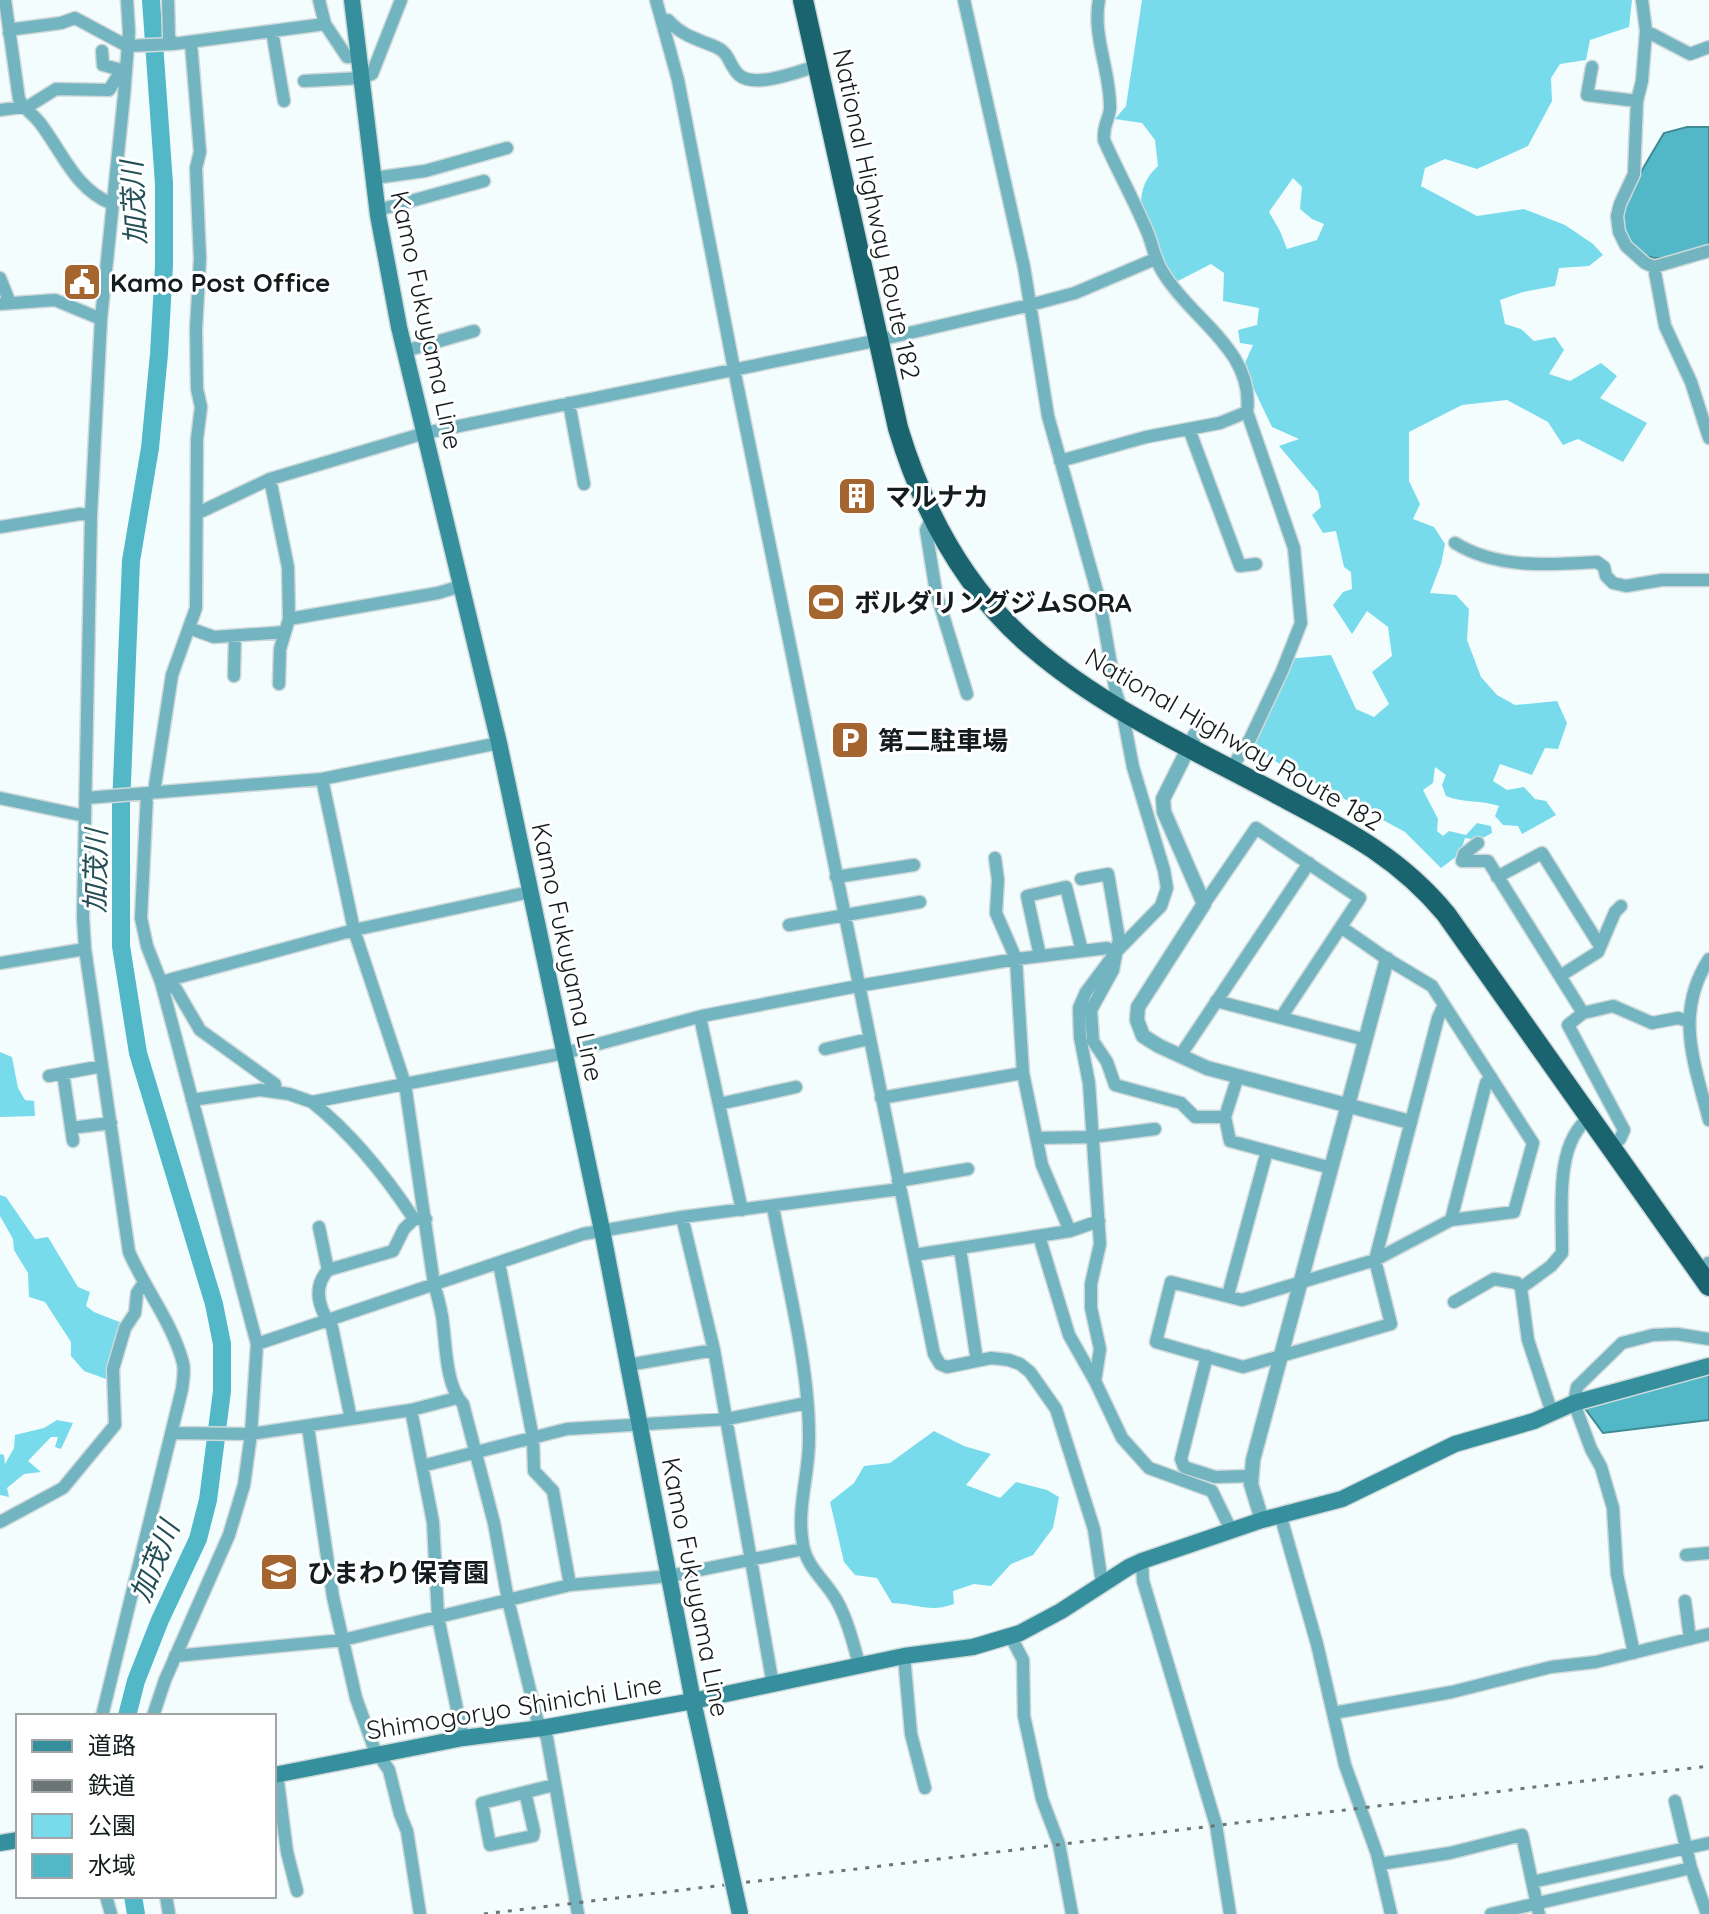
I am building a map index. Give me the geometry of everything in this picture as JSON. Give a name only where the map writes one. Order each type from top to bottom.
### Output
[{"type":"highway","name":"National Highway Route 182","points":[[803,0],[885,338],[920,459],[935,497],[977,569],[1037,636],[1119,701]]},
{"type":"highway","name":"National Highway Route 182","points":[[816,0],[885,338],[898,428],[912,473],[932,517],[970,579],[1030,646],[1073,679],[1371,830],[1415,861],[1437,882],[1616,1143],[1709,1286]]},
{"type":"highway","name":"National Highway Route 182","points":[[1234,763],[1363,840],[1425,889],[1590,1117],[1616,1143],[1709,1264]]},
{"type":"main road","name":"Kamo Fukuyama Line","points":[[352,0],[378,210],[405,351],[499,743],[602,1230],[693,1701],[740,1914]]},
{"type":"main road","name":"Shimogoryo Shinichi Line","points":[[276,1775],[377,1753],[693,1701],[859,1664],[973,1647],[1011,1637],[1061,1611],[1142,1561],[1280,1514],[1342,1499],[1455,1444],[1574,1403],[1709,1366]]},
{"type":"street","points":[[5,0],[19,99],[23,107],[39,122],[77,180],[112,204]]},
{"type":"street","points":[[102,1714],[182,1389],[183,1365],[168,1325],[143,1284],[129,1252],[83,918],[91,515],[101,319],[125,71],[131,46],[127,0]]},
{"type":"street","points":[[168,0],[171,44]]},
{"type":"street","points":[[319,0],[325,24],[347,57],[359,57]]},
{"type":"street","points":[[304,81],[362,78],[372,74],[401,0]]},
{"type":"street","points":[[656,0],[681,94],[843,915],[934,1354],[940,1364],[947,1367],[977,1361],[1009,1360],[1030,1372],[1056,1409],[1094,1529],[1102,1583]]},
{"type":"street","points":[[964,0],[1030,305],[1048,416],[1100,602],[1133,767],[1154,832],[1167,888],[1161,906],[1116,952],[1086,992],[1079,1008],[1080,1037],[1089,1083],[1100,1244],[1091,1284],[1091,1308],[1100,1349],[1095,1381]]},
{"type":"street","points":[[1099,0],[1098,30],[1108,82],[1110,113],[1103,124],[1104,140],[1148,232],[1155,259],[1179,295],[1218,333],[1233,356],[1244,380],[1247,412],[1294,548],[1301,623],[1276,684],[1234,763]]},
{"type":"street","points":[[1658,0],[1643,3],[1646,31],[1642,81],[1637,101],[1634,174],[1620,204],[1617,216],[1619,232],[1626,246],[1654,267],[1709,251]]},
{"type":"street","points":[[9,33],[15,29],[75,18],[131,46],[191,43],[325,24]]},
{"type":"street","points":[[662,22],[668,20],[689,38],[719,48],[743,77],[774,79],[817,66]]},
{"type":"street","points":[[272,31],[284,101]]},
{"type":"street","points":[[1646,31],[1690,54],[1709,47]]},
{"type":"street","points":[[154,1714],[175,1656],[229,1535],[244,1485],[257,1344],[161,982],[147,946],[141,918],[150,793],[172,675],[196,608],[197,439],[201,407],[197,389],[200,259],[196,168],[200,152],[191,43]]},
{"type":"street","points":[[102,51],[103,65],[125,71]]},
{"type":"street","points":[[1592,67],[1587,95],[1637,101]]},
{"type":"street","points":[[0,110],[23,107],[56,89],[109,90],[119,74],[125,71]]},
{"type":"street","points":[[374,178],[425,171],[507,148]]},
{"type":"street","points":[[378,210],[484,181]]},
{"type":"street","points":[[198,513],[270,479],[425,433],[1030,305],[1075,293],[1155,259]]},
{"type":"street","points":[[1654,267],[1665,326],[1691,382],[1709,438]]},
{"type":"street","points":[[0,278],[5,304],[55,300],[101,319]]},
{"type":"street","points":[[405,351],[474,331]]},
{"type":"street","points":[[569,403],[584,484]]},
{"type":"street","points":[[1060,461],[1146,437],[1220,423],[1247,412]]},
{"type":"street","points":[[1189,429],[1240,566],[1256,564]]},
{"type":"street","points":[[270,479],[288,567],[287,625],[280,649],[279,684]]},
{"type":"street","points":[[0,527],[80,514],[91,515]]},
{"type":"street","points":[[932,517],[926,530],[936,592],[967,694]]},
{"type":"street","points":[[1455,543],[1474,555],[1537,565],[1597,562],[1604,567],[1606,576],[1613,583],[1626,586],[1662,580],[1709,580]]},
{"type":"street","points":[[189,628],[214,637],[235,636],[461,586]]},
{"type":"street","points":[[234,676],[235,636]]},
{"type":"street","points":[[1193,741],[1163,799],[1164,812],[1204,904]]},
{"type":"street","points":[[86,798],[322,779],[499,743]]},
{"type":"street","points":[[322,779],[354,930],[405,1084],[420,1219],[442,1316],[445,1353],[457,1398],[463,1404],[494,1523],[508,1600],[537,1719],[547,1738],[578,1914]]},
{"type":"street","points":[[0,798],[85,816]]},
{"type":"street","points":[[1282,1016],[1360,898],[1256,828],[1138,1007],[1137,1020],[1143,1036],[1207,1068],[1410,1122]]},
{"type":"street","points":[[1478,843],[1464,854],[1462,861],[1488,861],[1583,1013]]},
{"type":"street","points":[[1497,877],[1542,853],[1600,946]]},
{"type":"street","points":[[995,858],[998,880],[996,913],[1016,959],[1023,1073],[1042,1165],[1070,1231]]},
{"type":"street","points":[[1180,1056],[1309,863]]},
{"type":"street","points":[[836,877],[914,865]]},
{"type":"street","points":[[1081,879],[1108,874],[1119,939],[1113,970],[1091,1010],[1093,1041],[1107,1062],[1115,1085],[1181,1103],[1195,1117],[1225,1117]]},
{"type":"street","points":[[1040,956],[1027,896],[1066,887],[1082,951]]},
{"type":"street","points":[[161,982],[354,930],[530,892]]},
{"type":"street","points":[[789,925],[920,902]]},
{"type":"street","points":[[1560,976],[1598,952],[1615,912],[1621,906]]},
{"type":"street","points":[[1341,927],[1432,986],[1533,1143],[1514,1212],[1451,1220],[1375,1260],[1242,1300],[1171,1282],[1156,1342],[1243,1367],[1391,1324],[1375,1260],[1444,1005]]},
{"type":"street","points":[[312,1102],[565,1053],[702,1016],[858,986],[1016,959],[1107,948],[1116,952]]},
{"type":"street","points":[[0,963],[85,949]]},
{"type":"street","points":[[1262,1520],[1251,1484],[1253,1460],[1387,959]]},
{"type":"street","points":[[1709,959],[1697,977],[1688,1021],[1704,1076],[1709,1120]]},
{"type":"street","points":[[161,982],[176,989],[200,1030],[275,1084],[275,1091]]},
{"type":"street","points":[[1216,1001],[1366,1040]]},
{"type":"street","points":[[1616,1143],[1624,1130],[1568,1025],[1583,1013],[1613,1006],[1652,1023],[1678,1018],[1688,1021]]},
{"type":"street","points":[[702,1016],[742,1210]]},
{"type":"street","points":[[825,1049],[869,1039]]},
{"type":"street","points":[[102,1066],[56,1075],[72,1135],[111,1123]]},
{"type":"street","points":[[881,1098],[1023,1073]]},
{"type":"street","points":[[1238,1076],[1225,1117],[1230,1141],[1331,1168]]},
{"type":"street","points":[[1451,1220],[1486,1083],[1491,1077]]},
{"type":"street","points":[[719,1104],[796,1087]]},
{"type":"street","points":[[192,1100],[260,1090],[312,1102],[339,1124],[420,1219]]},
{"type":"street","points":[[1521,1288],[1551,1266],[1562,1253],[1564,1156],[1582,1123],[1590,1117]]},
{"type":"street","points":[[1037,1138],[1092,1137],[1155,1129]]},
{"type":"street","points":[[1228,1295],[1267,1151]]},
{"type":"street","points":[[257,1344],[602,1230],[773,1207],[899,1185],[968,1169]]},
{"type":"street","points":[[773,1207],[807,1403],[809,1438],[799,1517],[803,1549],[809,1565],[835,1597],[845,1615],[859,1664]]},
{"type":"street","points":[[682,1217],[714,1350],[773,1685]]},
{"type":"street","points":[[351,1419],[332,1327],[323,1315],[318,1294],[321,1278],[328,1270],[393,1251],[404,1229],[420,1219]]},
{"type":"street","points":[[914,1255],[1070,1231],[1099,1221]]},
{"type":"street","points":[[319,1227],[328,1270]]},
{"type":"street","points":[[1039,1236],[1069,1335],[1122,1438],[1149,1468],[1212,1491],[1231,1530]]},
{"type":"street","points":[[960,1248],[977,1361]]},
{"type":"street","points":[[499,1263],[533,1438],[534,1471],[553,1491],[570,1585]]},
{"type":"street","points":[[1454,1302],[1494,1279],[1517,1283],[1521,1288],[1528,1340],[1552,1413]]},
{"type":"street","points":[[0,1522],[63,1488],[115,1425],[113,1369],[125,1328],[135,1313],[137,1293],[143,1284]]},
{"type":"street","points":[[1634,1653],[1617,1574],[1613,1508],[1601,1467],[1574,1403],[1577,1387],[1622,1343],[1653,1335],[1677,1334],[1709,1339]]},
{"type":"street","points":[[628,1365],[714,1350]]},
{"type":"street","points":[[1207,1356],[1181,1459],[1184,1467],[1215,1477],[1251,1476]]},
{"type":"street","points":[[171,1433],[249,1434],[308,1427],[411,1410],[457,1398]]},
{"type":"street","points":[[422,1466],[567,1429],[727,1419],[807,1403]]},
{"type":"street","points":[[411,1410],[433,1522],[438,1617],[463,1738]]},
{"type":"street","points":[[308,1427],[333,1597],[356,1698],[377,1753],[389,1770],[407,1831],[420,1914]]},
{"type":"street","points":[[1280,1514],[1317,1644],[1345,1765],[1380,1864],[1391,1914]]},
{"type":"street","points":[[175,1656],[343,1640],[570,1585],[670,1576],[803,1549]]},
{"type":"street","points":[[1686,1555],[1709,1553]]},
{"type":"street","points":[[1142,1561],[1143,1581],[1216,1825],[1230,1914]]},
{"type":"street","points":[[1685,1601],[1690,1639]]},
{"type":"street","points":[[1333,1713],[1452,1692],[1551,1667],[1596,1662],[1709,1634]]},
{"type":"street","points":[[1011,1637],[1023,1660],[1024,1716],[1042,1799],[1059,1844],[1072,1914]]},
{"type":"street","points":[[904,1656],[911,1734],[925,1788]]},
{"type":"street","points":[[276,1775],[287,1852],[297,1891]]},
{"type":"street","points":[[525,1792],[533,1836],[490,1845],[482,1803],[525,1792],[554,1785]]},
{"type":"street","points":[[1675,1801],[1691,1868],[1707,1914]]},
{"type":"street","points":[[1380,1864],[1450,1853],[1522,1835],[1538,1909]]},
{"type":"street","points":[[1532,1882],[1709,1843]]},
{"type":"street","points":[[1491,1914],[1538,1909],[1691,1868]]},
{"type":"green space","points":[[1142,0],[1632,0],[1629,27],[1590,40],[1586,60],[1560,64],[1551,78],[1552,101],[1528,146],[1477,169],[1445,159],[1425,168],[1421,186],[1477,216],[1524,209],[1565,225],[1593,244],[1603,255],[1589,266],[1559,268],[1555,286],[1500,300],[1505,324],[1521,329],[1534,341],[1555,337],[1564,350],[1549,374],[1570,381],[1601,363],[1617,376],[1600,398],[1647,423],[1623,462],[1578,439],[1563,445],[1548,422],[1507,400],[1462,405],[1409,432],[1409,481],[1420,504],[1413,519],[1434,527],[1445,544],[1430,593],[1456,595],[1469,609],[1467,640],[1481,677],[1497,695],[1515,705],[1557,701],[1567,723],[1558,749],[1545,748],[1532,775],[1500,764],[1493,781],[1507,790],[1524,787],[1535,799],[1546,801],[1556,815],[1522,834],[1518,826],[1503,825],[1495,816],[1499,806],[1446,796],[1442,785],[1446,775],[1435,767],[1433,783],[1423,790],[1438,819],[1437,831],[1443,836],[1449,831],[1466,835],[1477,823],[1491,826],[1492,833],[1479,840],[1465,838],[1460,854],[1441,868],[1405,832],[1251,748],[1287,659],[1331,655],[1356,709],[1374,717],[1389,704],[1372,672],[1392,656],[1388,627],[1367,611],[1352,634],[1333,605],[1343,592],[1352,589],[1351,572],[1344,567],[1336,531],[1323,533],[1312,515],[1321,507],[1318,492],[1279,446],[1299,439],[1272,427],[1245,363],[1253,345],[1240,343],[1238,330],[1257,325],[1259,308],[1223,301],[1224,273],[1211,264],[1176,282],[1167,269],[1150,239],[1141,209],[1147,179],[1158,166],[1155,140],[1142,123],[1115,119],[1126,106]],"holes":[[[1293,178],[1302,187],[1300,209],[1324,224],[1317,240],[1287,249],[1269,212]]]},
{"type":"green space","points":[[0,1052],[12,1057],[18,1088],[25,1100],[34,1101],[35,1116],[0,1117]]},
{"type":"green space","points":[[0,1195],[6,1197],[35,1239],[48,1237],[78,1287],[90,1292],[86,1306],[122,1323],[109,1380],[84,1371],[71,1356],[71,1342],[45,1302],[29,1297],[28,1273],[14,1250],[13,1239],[0,1216]]},
{"type":"green space","points":[[57,1420],[73,1423],[61,1449],[55,1447],[58,1437],[51,1437],[28,1461],[41,1472],[24,1474],[7,1488],[9,1497],[0,1495],[0,1454],[4,1455],[5,1464],[14,1448],[15,1435],[44,1428]]},
{"type":"green space","points":[[934,1431],[964,1446],[991,1454],[966,1485],[1000,1498],[1016,1482],[1047,1490],[1059,1497],[1053,1528],[1033,1555],[1011,1564],[991,1586],[974,1584],[953,1591],[954,1604],[931,1608],[892,1603],[877,1578],[855,1575],[844,1562],[830,1502],[854,1483],[864,1466],[890,1463]]},
{"type":"water","points":[[1687,127],[1709,127],[1709,245],[1666,258],[1646,256],[1629,241],[1623,227],[1625,203],[1664,133]]},
{"type":"water","points":[[1709,1373],[1709,1420],[1603,1433],[1584,1407]]},
{"type":"waterway","name":"加茂川","points":[[128,1714],[136,1681],[160,1620],[198,1539],[208,1500],[222,1391],[222,1344],[214,1304],[138,1053],[121,946],[121,806],[131,561],[150,448],[164,265],[164,184],[151,0]]},
{"type":"waterway","name":"加茂川","points":[[133,1898],[136,1914]]},
{"type":"railway","points":[[484,1914],[1709,1766]]},
{"type":"place","name":"Kamo Post Office","points":[[82,282]]},
{"type":"place","name":"マルナカ","points":[[857,496]]},
{"type":"place","name":"ボルダリングジムSORA","points":[[826,602]]},
{"type":"place","name":"第二駐車場","points":[[850,740]]},
{"type":"place","name":"ひまわり保育園","points":[[279,1572]]}]
